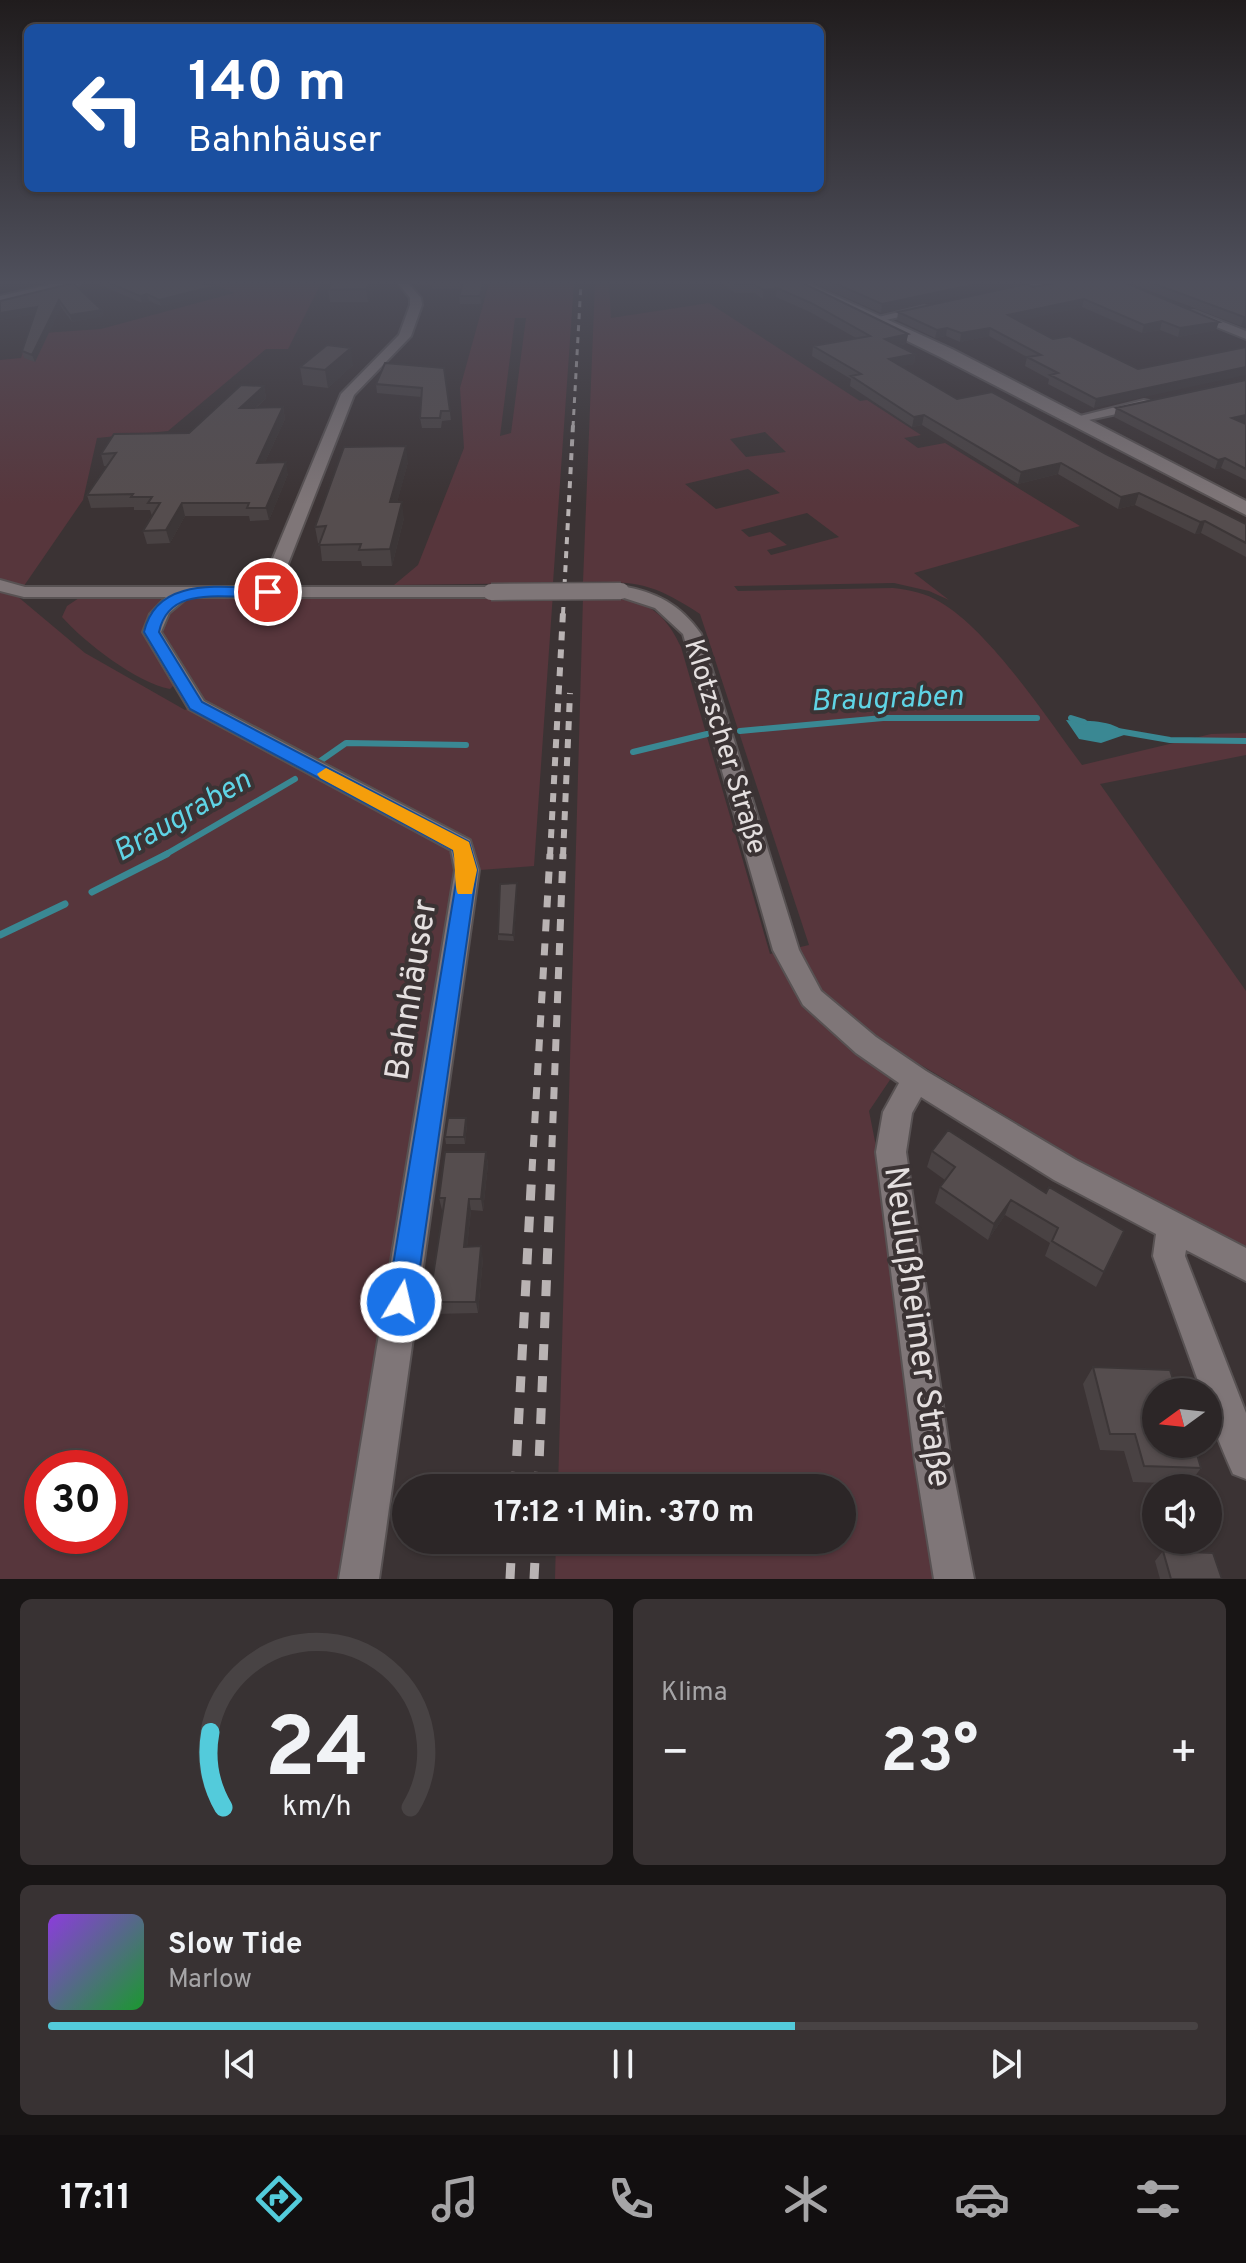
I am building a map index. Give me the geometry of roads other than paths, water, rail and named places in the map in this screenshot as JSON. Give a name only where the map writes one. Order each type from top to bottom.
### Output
[{"type":"main road","points":[[951,357],[1246,509]]},
{"type":"street","points":[[268,592],[348,394],[385,357]]},
{"type":"street","points":[[1075,419],[1156,401]]},
{"type":"street","name":"Klotzscher Straße","points":[[0,585],[24,592],[621,591],[665,604],[692,634],[786,950],[812,998],[866,1045],[916,1079],[1065,1170],[1246,1265]]},
{"type":"street","name":"Bahnhäuser","points":[[183,593],[164,606],[155,619],[152,632],[196,705],[462,846],[467,870],[359,1579]]},
{"type":"street","name":"Neulußheimer Straße","points":[[916,1079],[898,1112],[891,1152],[933,1461],[954,1579]]},
{"type":"street","points":[[1173,1228],[1169,1256],[1246,1461]]},
{"type":"water","points":[[1066,720],[1107,723],[1127,734],[1101,743],[1079,739]]},
{"type":"waterway","name":"Braugraben","points":[[740,731],[883,718],[1037,718]]},
{"type":"waterway","name":"Braugraben","points":[[1071,718],[1084,722]]},
{"type":"waterway","name":"Braugraben","points":[[1118,731],[1170,740],[1246,741]]},
{"type":"waterway","name":"Braugraben","points":[[633,752],[707,734]]},
{"type":"waterway","name":"Braugraben","points":[[316,764],[346,743],[466,745]]},
{"type":"waterway","name":"Braugraben","points":[[163,856],[295,779]]},
{"type":"waterway","name":"Braugraben","points":[[92,892],[167,854]]},
{"type":"waterway","name":"Braugraben","points":[[0,935],[65,904]]},
{"type":"railway","points":[[573,427],[577,357]]},
{"type":"railway","points":[[563,614],[573,425]]},
{"type":"railway","points":[[550,856],[563,612]]},
{"type":"railway","points":[[563,856],[570,693]]},
{"type":"railway","points":[[532,1171],[550,854]]},
{"type":"railway","points":[[551,1171],[563,854]]},
{"type":"railway","points":[[516,1474],[532,1169]]},
{"type":"railway","points":[[539,1474],[551,1169]]},
{"type":"railway","points":[[510,1579],[511,1554]]},
{"type":"railway","points":[[534,1579],[535,1554]]}]
